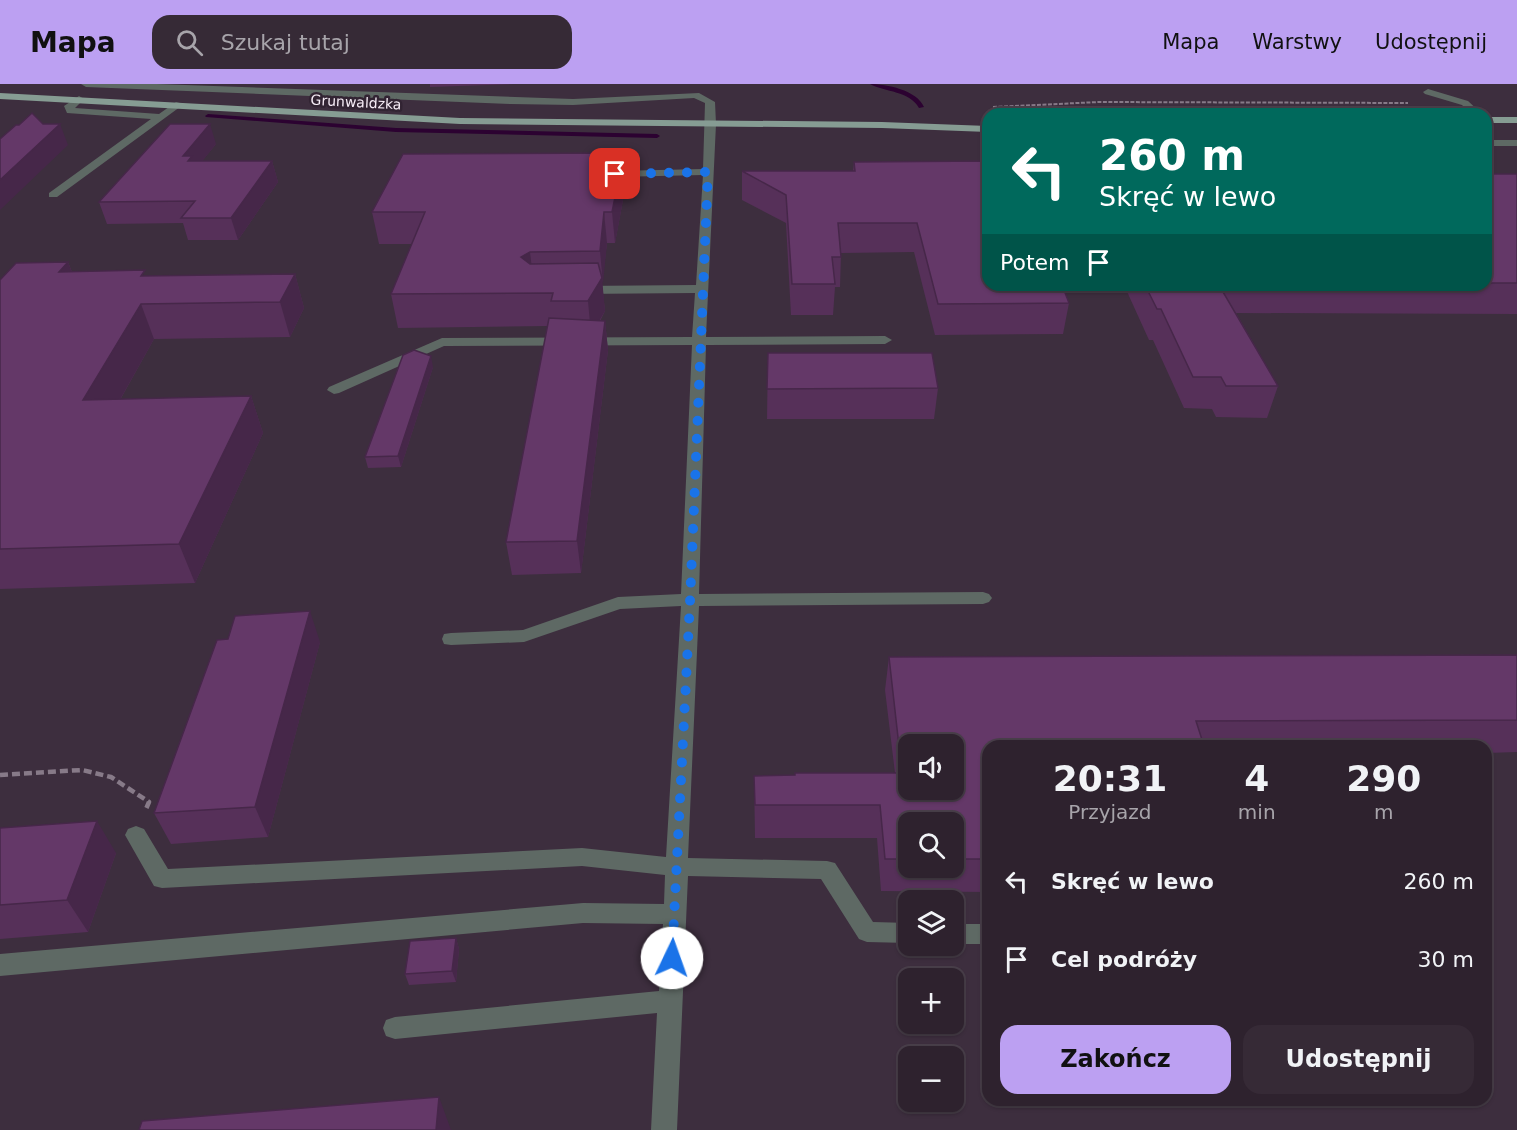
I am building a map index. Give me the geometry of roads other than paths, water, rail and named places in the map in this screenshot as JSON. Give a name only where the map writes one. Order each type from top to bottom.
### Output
[{"type":"main road","name":"Grunwaldzka","points":[[0,96],[460,121],[882,125],[982,129]]},
{"type":"main road","points":[[1492,120],[1517,120]]},
{"type":"main road","name":"Grunwaldzka","points":[[882,125],[927,121],[982,121]]},
{"type":"main road","points":[[1492,129],[1517,130]]},
{"type":"street","name":"Grunwaldzka","points":[[86,84],[392,96],[696,95],[710,102],[711,124]]},
{"type":"street","points":[[392,96],[399,84]]},
{"type":"street","points":[[1428,92],[1465,103],[1470,108]]},
{"type":"street","points":[[79,99],[68,109],[76,113],[161,117]]},
{"type":"street","points":[[54,195],[179,104]]},
{"type":"street","points":[[664,1130],[690,602],[699,340],[711,124]]},
{"type":"street","points":[[1492,143],[1517,143]]},
{"type":"street","points":[[615,174],[708,172]]},
{"type":"street","points":[[568,291],[703,289]]},
{"type":"street","points":[[334,390],[442,342],[885,340]]},
{"type":"street","points":[[451,639],[524,636],[618,603],[651,600],[690,602],[983,598]]},
{"type":"street","points":[[136,835],[162,879],[582,857],[677,867],[827,870],[867,933],[898,933]]},
{"type":"street","points":[[0,965],[583,913],[674,914]]},
{"type":"street","points":[[964,934],[982,934]]},
{"type":"street","points":[[395,1028],[670,1001]]},
{"type":"waterway","points":[[873,84],[904,93],[919,102],[921,107]]},
{"type":"waterway","points":[[208,116],[396,130],[657,136]]}]
